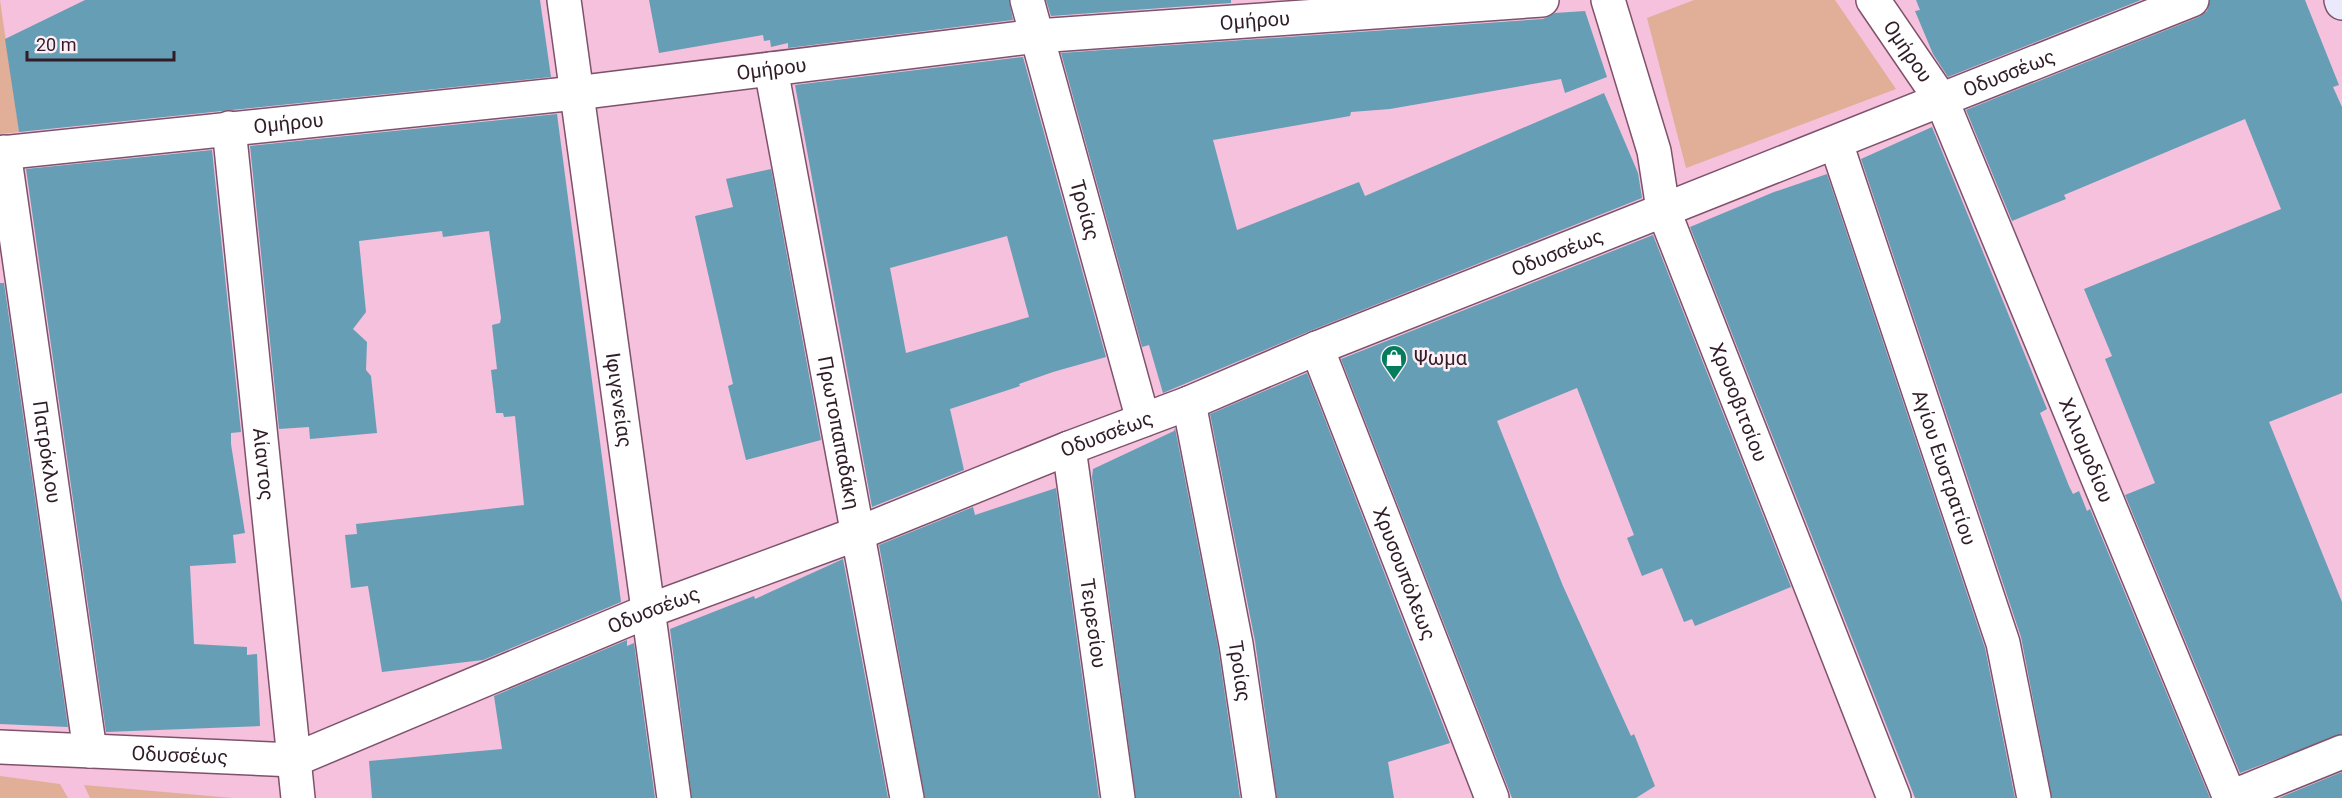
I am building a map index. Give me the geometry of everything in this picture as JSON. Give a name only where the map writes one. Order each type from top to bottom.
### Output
[{"type":"street","name":"Ιφιγενείας","points":[[564,0],[674,798]]},
{"type":"street","name":"Τροίας","points":[[1027,0],[1143,420]]},
{"type":"street","name":"Ομήρου","points":[[2,152],[576,93],[1037,36],[1542,0]]},
{"type":"street","name":"Χρυσοβιτσίου","points":[[1608,0],[1654,151],[1663,209],[1894,798]]},
{"type":"street","name":"Ομήρου","points":[[1873,0],[1942,101]]},
{"type":"street","name":"Οδυσσέως","points":[[0,747],[294,760],[648,611],[859,533],[1069,448],[1188,403],[1317,348],[1663,209],[1836,143],[2192,0]]},
{"type":"street","name":"Πρωτοπαπαδάκη","points":[[771,69],[907,798]]},
{"type":"street","name":"Χιλιομοδίου","points":[[1942,101],[2229,798]]},
{"type":"street","name":"Αίαντος","points":[[229,128],[298,798]]},
{"type":"street","name":"Αγίου Ευστρατίου","points":[[1836,143],[2003,643],[2034,798]]},
{"type":"street","name":"Πατρόκλου","points":[[2,152],[90,751]]},
{"type":"street","name":"Χρυσουπόλεως","points":[[1317,348],[1492,798]]},
{"type":"street","name":"Τροίας","points":[[1188,403],[1236,644],[1259,798]]},
{"type":"street","name":"Τειρεσίου","points":[[1069,448],[1118,798]]},
{"type":"street","points":[[2229,798],[2342,752]]},
{"type":"shaded area","points":[[0,0],[19,132],[0,134]]},
{"type":"shaded area","points":[[1694,0],[1835,0],[1896,89],[1686,168],[1647,18]]},
{"type":"shaded area","points":[[0,776],[60,784],[68,798],[0,798]]},
{"type":"shaded area","points":[[84,785],[233,798],[90,798]]},
{"type":"building","points":[[85,0],[540,0],[551,77],[19,132],[5,39]]},
{"type":"building","points":[[649,0],[1009,0],[1013,20],[788,48],[788,43],[771,47],[770,40],[764,41],[763,35],[659,53]]},
{"type":"building","points":[[1046,0],[1231,0],[1231,3],[1051,16]]},
{"type":"building","points":[[1916,0],[2141,0],[1948,77],[1933,54],[1915,11],[1920,10]]},
{"type":"building","points":[[2210,0],[2305,0],[2339,85],[2333,87],[2342,107],[2342,393],[2269,422],[2342,602],[2342,734],[2240,773],[2125,495],[2155,483],[2105,359],[2112,356],[2084,289],[2281,209],[2245,119],[2064,195],[2066,199],[2012,221],[1966,110],[2199,17],[2207,11]]},
{"type":"building","points":[[1585,11],[1607,77],[1565,93],[1561,79],[1390,109],[1351,112],[1350,116],[1213,140],[1237,230],[1359,182],[1365,196],[1604,93],[1638,173],[1642,198],[1310,331],[1163,393],[1149,345],[1142,347],[1061,53],[1543,19],[1555,13]]},
{"type":"building","points":[[1023,57],[1106,357],[1053,372],[1019,384],[1020,386],[950,409],[964,470],[872,507],[795,85]],"holes":[[[1007,236],[1029,317],[906,353],[890,268]]]},
{"type":"building","points":[[557,114],[621,602],[483,660],[382,672],[368,586],[351,588],[345,535],[357,534],[356,524],[524,505],[515,416],[504,417],[503,413],[496,413],[491,370],[497,369],[492,325],[500,323],[501,318],[489,231],[443,237],[442,231],[359,241],[366,312],[353,329],[367,342],[366,370],[371,376],[377,433],[310,439],[309,427],[279,429],[250,146]]},
{"type":"building","points":[[1932,127],[2047,409],[2040,413],[2069,486],[2073,494],[2079,491],[2087,511],[2090,509],[2210,798],[2052,798],[2021,637],[1861,159]]},
{"type":"building","points":[[212,150],[241,432],[231,433],[231,444],[245,533],[233,535],[236,563],[190,566],[194,644],[247,647],[247,655],[257,654],[260,726],[106,732],[26,169]]},
{"type":"building","points":[[771,169],[821,440],[746,460],[728,386],[733,384],[695,216],[733,207],[726,179]]},
{"type":"building","points":[[1827,174],[1985,648],[2015,798],[1915,798],[1690,227],[1774,192]]},
{"type":"building","points":[[1653,235],[1791,587],[1695,626],[1692,619],[1684,622],[1662,568],[1642,576],[1627,538],[1634,535],[1577,388],[1497,421],[1563,586],[1631,736],[1634,734],[1655,786],[1636,798],[1512,798],[1341,359]]},
{"type":"building","points":[[0,283],[4,283],[68,727],[0,724]]},
{"type":"building","points":[[1307,373],[1450,743],[1388,762],[1394,798],[1277,798],[1255,641],[1210,414]]},
{"type":"building","points":[[1175,428],[1218,647],[1240,798],[1136,798],[1092,477],[1093,469],[1174,431]]},
{"type":"building","points":[[1056,488],[1099,798],[925,798],[879,545],[973,507],[975,515]]},
{"type":"building","points":[[843,559],[888,798],[692,798],[670,629],[754,596],[755,599]]},
{"type":"building","points":[[627,640],[627,646],[634,643],[655,798],[372,798],[369,761],[502,749],[494,696]]},
{"type":"building","points":[[2342,772],[2342,798],[2279,798]]},
{"type":"place","name":"Ψωμα","points":[[1394,381]]}]
